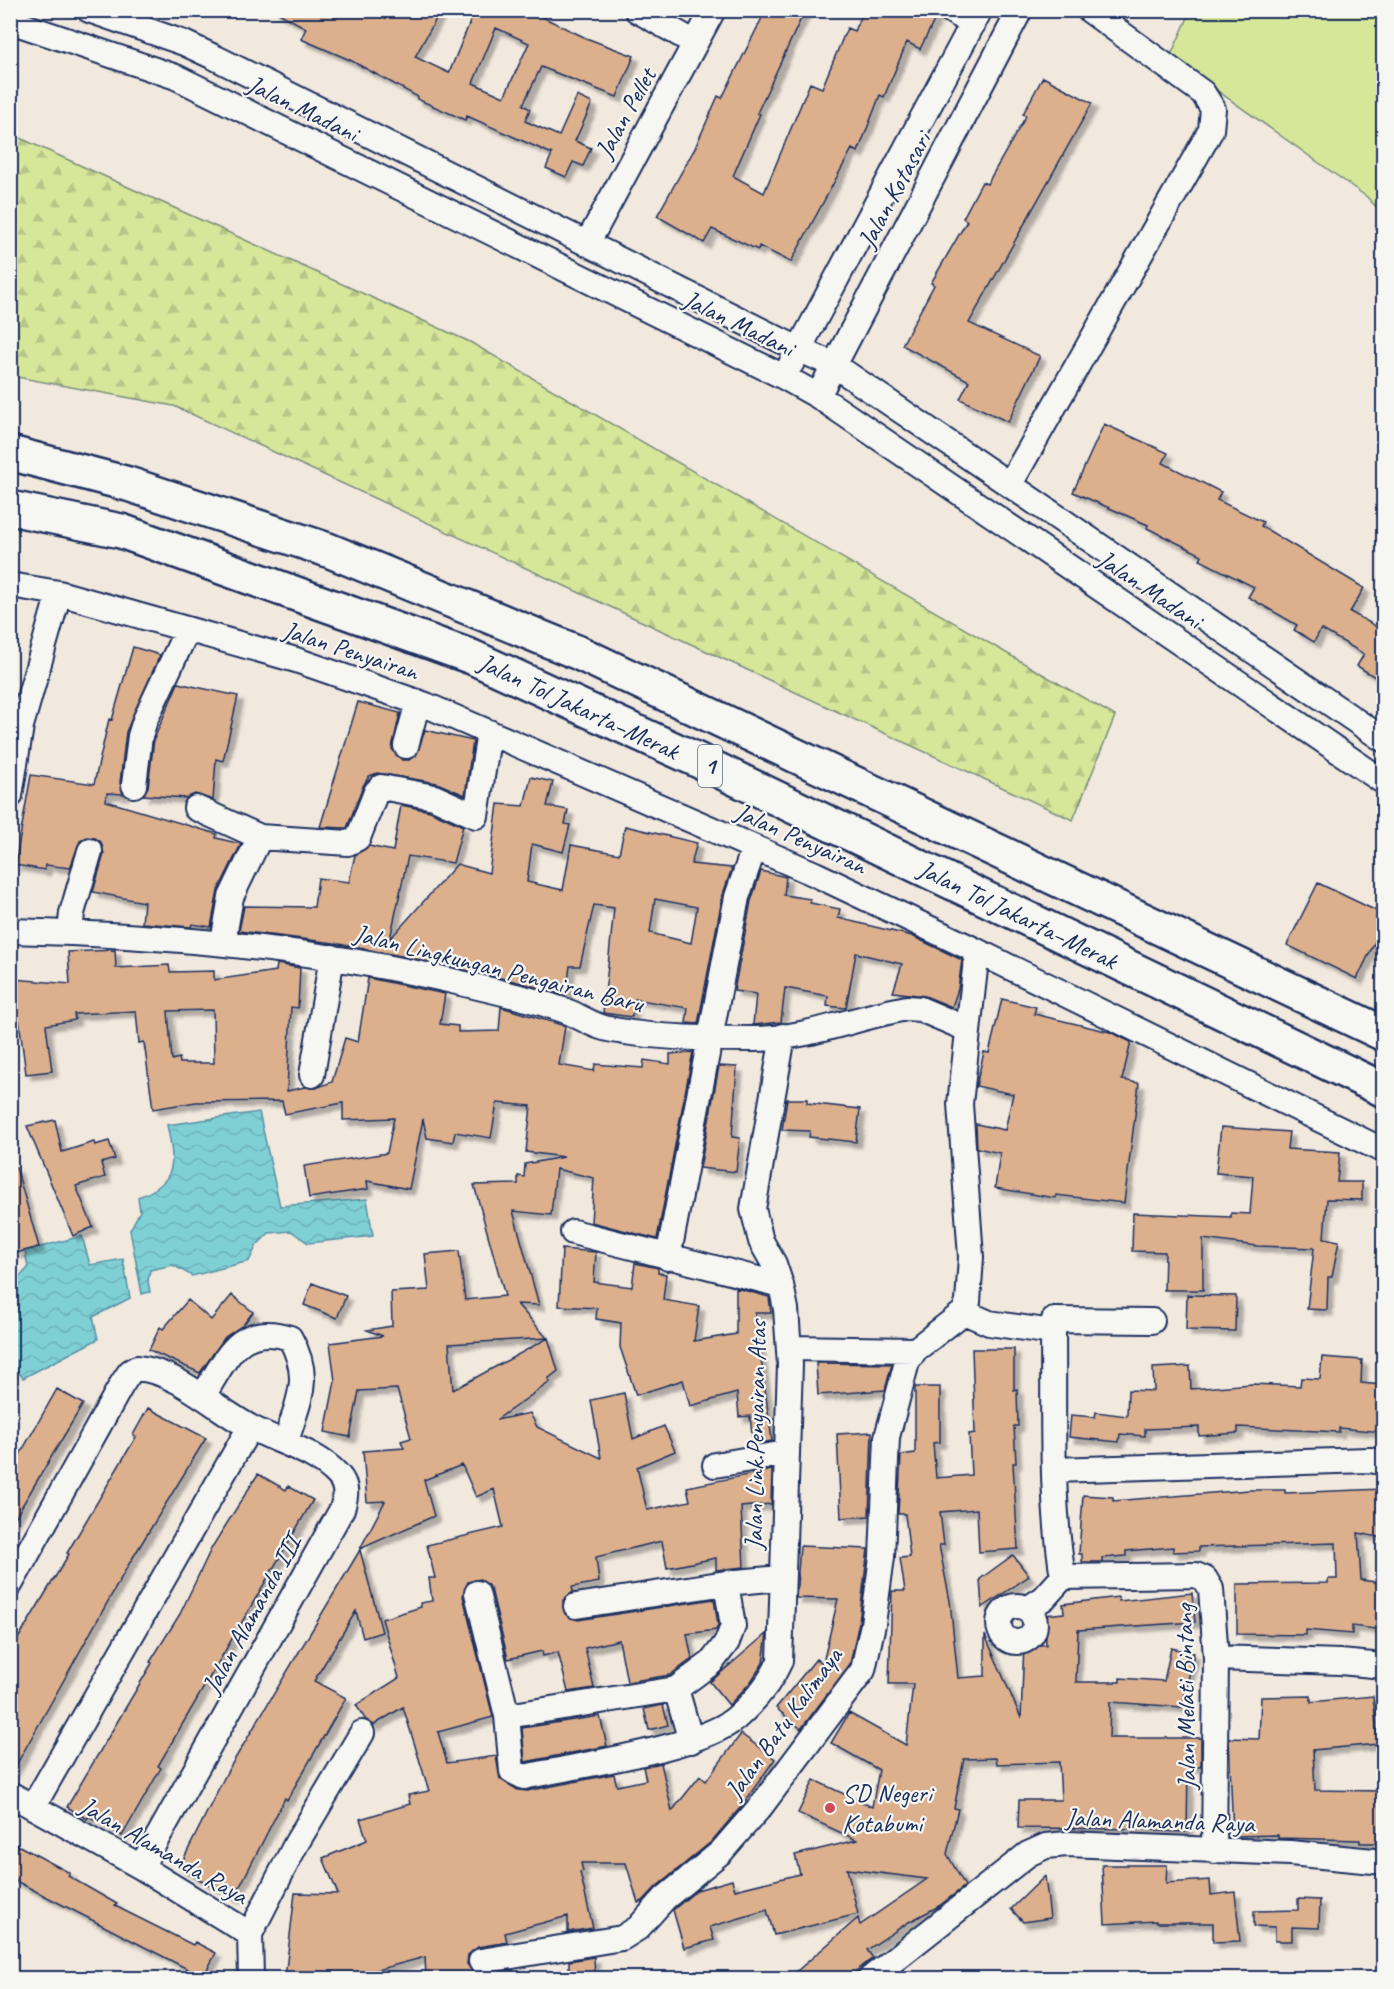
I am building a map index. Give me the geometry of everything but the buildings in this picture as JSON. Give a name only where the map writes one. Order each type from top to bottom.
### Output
[{"type":"highway","name":"Jalan Tol Jakarta–Merak","points":[[10,453],[128,484],[328,550],[548,640],[1383,1034]]},
{"type":"highway","name":"Jalan Tol Jakarta–Merak","points":[[10,508],[121,531],[472,657],[695,759],[1383,1090]]},
{"type":"street","name":"Jalan Madani","points":[[89,10],[184,43],[216,58],[798,350],[834,365],[1383,740]]},
{"type":"street","points":[[637,10],[695,43]]},
{"type":"street","name":"Jalan Pellet","points":[[586,244],[713,10]]},
{"type":"street","points":[[950,10],[977,17]]},
{"type":"street","name":"Jalan Kotasari","points":[[818,396],[1020,10]]},
{"type":"street","points":[[1010,484],[1211,130],[1213,109],[1203,93],[1089,10]]},
{"type":"street","name":"Jalan Kotasari","points":[[784,377],[977,17]]},
{"type":"street","name":"Jalan Madani","points":[[10,21],[176,77],[784,377],[818,396],[1383,782]]},
{"type":"street","name":"Jalan Penyairan","points":[[10,585],[59,593],[296,660],[418,702],[754,848],[977,951],[1383,1150]]},
{"type":"street","points":[[10,796],[25,711],[59,593]]},
{"type":"street","points":[[134,785],[140,736],[145,720],[187,630]]},
{"type":"street","points":[[406,746],[418,702]]},
{"type":"street","points":[[196,808],[260,837],[355,842],[376,792],[381,787],[434,797],[473,826],[489,732]]},
{"type":"street","points":[[223,942],[231,897],[260,837]]},
{"type":"street","points":[[668,1258],[738,897],[754,848]]},
{"type":"street","points":[[70,933],[72,913],[90,851]]},
{"type":"street","name":"Jalan Lingkungan Pengairan Baru","points":[[10,931],[223,942],[332,957],[465,984],[571,1013],[604,1028],[710,1039],[758,1039],[783,1036],[827,1029],[907,1008],[920,1009],[967,1029]]},
{"type":"street","points":[[789,1348],[915,1350],[964,1312],[968,1302],[971,1257],[960,1104],[977,951]]},
{"type":"street","points":[[312,1075],[332,957]]},
{"type":"street","name":"Jalan Link.Penyairan Atas","points":[[507,1716],[512,1771],[524,1777],[691,1741],[735,1719],[764,1691],[780,1661],[784,1620],[782,1578],[789,1348],[781,1285],[774,1264],[761,1241],[753,1209],[783,1036]]},
{"type":"street","points":[[573,1232],[781,1285]]},
{"type":"street","points":[[964,1312],[989,1323],[1053,1332]]},
{"type":"street","points":[[1027,1609],[1044,1598],[1063,1577],[1058,1545],[1054,1470],[1054,1320],[1152,1321]]},
{"type":"street","points":[[203,1396],[233,1348],[256,1334],[275,1333],[290,1338],[303,1368],[303,1386],[286,1442]]},
{"type":"street","name":"Jalan Batu Kalimaya","points":[[481,1961],[622,1938],[639,1928],[665,1898],[721,1852],[754,1814],[863,1670],[873,1624],[882,1557],[887,1437],[907,1362],[915,1350]]},
{"type":"street","name":"Jalan Alamanda III","points":[[10,1585],[130,1372],[137,1368],[145,1368],[203,1396],[250,1427],[286,1442],[337,1474],[346,1490],[342,1509],[141,1867]]},
{"type":"street","points":[[33,1807],[250,1427]]},
{"type":"street","points":[[715,1465],[786,1453]]},
{"type":"street","points":[[1054,1470],[1369,1460],[1383,1462]]},
{"type":"street","name":"Jalan Melati Bintang","points":[[1063,1577],[1196,1575],[1206,1579],[1211,1589],[1216,1658],[1214,1851]]},
{"type":"street","points":[[576,1606],[726,1583],[782,1578]]},
{"type":"street","points":[[477,1593],[507,1716],[676,1689],[711,1663],[727,1642],[733,1626],[726,1583]]},
{"type":"street","points":[[1216,1658],[1340,1662],[1383,1666]]},
{"type":"street","points":[[676,1689],[691,1741]]},
{"type":"street","points":[[250,1934],[296,1844],[362,1733]]},
{"type":"street","name":"Jalan Alamanda Raya","points":[[10,1794],[141,1867],[250,1934],[251,1978]]},
{"type":"street","name":"Jalan Alamanda Raya","points":[[871,1978],[1028,1854],[1046,1846],[1067,1844],[1290,1853],[1383,1862]]},
{"type":"green space","points":[[1191,11],[1383,11],[1383,214],[1367,197],[1170,57]]},
{"type":"green space","points":[[11,134],[470,342],[1115,716],[1073,820],[174,406],[11,376]]},
{"type":"water","points":[[259,1112],[280,1206],[367,1199],[373,1236],[308,1243],[291,1231],[269,1233],[257,1245],[249,1261],[192,1276],[173,1265],[150,1270],[148,1281],[150,1292],[142,1294],[130,1230],[140,1211],[138,1197],[161,1185],[170,1170],[172,1160],[167,1125]]},
{"type":"water","points":[[82,1236],[90,1265],[123,1259],[130,1298],[93,1317],[98,1339],[23,1378],[11,1363],[10,1287],[28,1268],[25,1251]]},
{"type":"place","name":"SD Negeri Kotabumi","points":[[830,1808]]}]
